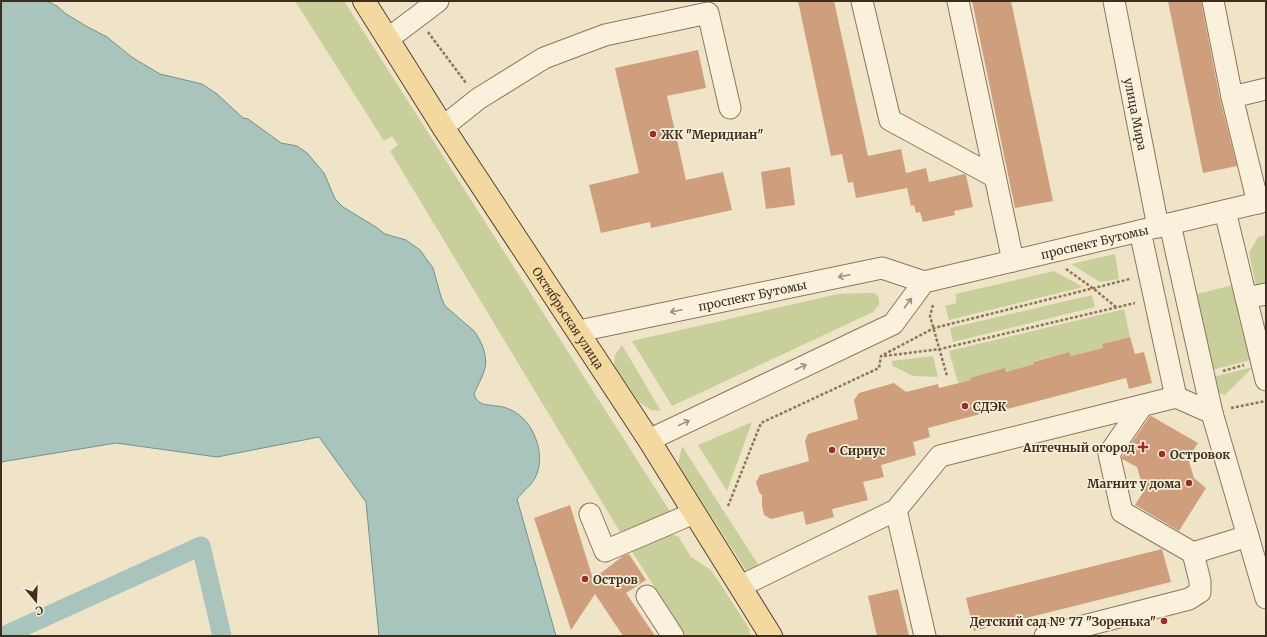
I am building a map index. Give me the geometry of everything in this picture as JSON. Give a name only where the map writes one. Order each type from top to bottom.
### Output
[{"type":"main road","name":"Октябрьская улица","points":[[364,1],[443,127],[649,440],[771,636]]},
{"type":"street","points":[[388,38],[438,1]]},
{"type":"street","points":[[862,1],[890,120],[995,177]]},
{"type":"street","points":[[958,1],[1013,261]]},
{"type":"street","name":"улица Мира","points":[[1114,1],[1156,227]]},
{"type":"street","points":[[1213,1],[1232,97],[1262,202]]},
{"type":"street","points":[[443,127],[478,98],[544,58],[605,35],[708,13],[730,108]]},
{"type":"street","points":[[1232,97],[1266,89]]},
{"type":"street","name":"проспект Бутомы","points":[[578,331],[882,268],[924,282],[1262,202]]},
{"type":"street","points":[[1225,211],[1256,296],[1264,370]]},
{"type":"street","points":[[1156,227],[1150,274],[1176,397]]},
{"type":"street","points":[[1156,227],[1204,375],[1212,413],[1266,598]]},
{"type":"street","points":[[649,440],[893,324],[924,282]]},
{"type":"street","points":[[741,586],[896,510],[940,456],[1176,397],[1212,413]]},
{"type":"street","points":[[1142,406],[1109,454],[1122,512],[1193,552],[1248,536]]},
{"type":"street","points":[[896,510],[925,636]]},
{"type":"street","points":[[590,514],[604,551],[694,513]]},
{"type":"street","points":[[1045,636],[1189,599],[1200,592],[1200,580],[1193,552]]},
{"type":"street","points":[[647,596],[673,636]]},
{"type":"path","points":[[417,17],[478,98]]},
{"type":"path","points":[[1060,265],[1116,307]]},
{"type":"path","points":[[881,356],[934,328],[1150,274]]},
{"type":"path","points":[[881,356],[940,349],[1155,298]]},
{"type":"path","points":[[934,301],[930,316],[947,376]]},
{"type":"path","points":[[728,506],[761,423],[879,368],[881,356]]},
{"type":"path","points":[[1204,375],[1264,370]]},
{"type":"path","points":[[1212,413],[1266,401]]},
{"type":"green space","points":[[295,1],[344,1],[671,513],[620,532],[390,151],[398,145],[392,136],[384,141]]},
{"type":"green space","points":[[1266,235],[1266,283],[1256,286],[1249,253],[1258,237]]},
{"type":"green space","points":[[1115,254],[1119,279],[1100,282],[1071,264]]},
{"type":"green space","points":[[1054,271],[1083,287],[949,320],[945,306],[956,303],[956,294]]},
{"type":"green space","points":[[1233,285],[1251,360],[1212,370],[1194,295]]},
{"type":"green space","points":[[875,293],[879,298],[879,305],[873,312],[672,406],[632,341],[838,294]]},
{"type":"green space","points":[[1092,295],[1095,307],[953,342],[950,328]]},
{"type":"green space","points":[[1124,309],[1130,337],[1102,344],[1103,348],[1071,356],[1069,352],[1034,361],[1034,364],[1006,372],[1004,369],[958,383],[949,351]]},
{"type":"green space","points":[[622,345],[661,411],[651,410],[639,402],[614,365],[615,355]]},
{"type":"green space","points":[[933,356],[938,377],[913,376],[893,366],[891,361]]},
{"type":"green space","points":[[1253,367],[1225,395],[1216,392],[1213,377]]},
{"type":"green space","points":[[752,422],[727,491],[698,445]]},
{"type":"green space","points":[[682,446],[759,566],[747,572],[678,464]]},
{"type":"green space","points":[[662,533],[678,536],[691,557],[711,570],[749,628],[750,636],[686,636],[629,547]]},
{"type":"water","points":[[1,1],[47,1],[86,26],[107,37],[133,58],[160,74],[202,84],[217,94],[243,118],[248,119],[281,143],[297,146],[307,153],[324,173],[335,199],[343,207],[385,234],[406,240],[420,250],[433,268],[445,306],[474,331],[483,348],[486,363],[483,375],[474,394],[476,398],[480,403],[504,407],[519,415],[532,430],[536,440],[540,460],[538,469],[533,481],[517,499],[556,636],[379,636],[366,502],[319,437],[217,457],[116,443],[1,462]]},
{"type":"building","points":[[798,1],[834,1],[868,156],[901,149],[906,173],[926,168],[929,182],[964,174],[966,175],[973,207],[954,211],[955,215],[923,222],[920,212],[916,213],[914,205],[911,206],[907,188],[856,198],[853,182],[848,183],[842,154],[831,156]]},
{"type":"building","points":[[972,1],[1011,1],[1053,201],[1015,208]]},
{"type":"building","points":[[1168,1],[1201,1],[1220,99],[1237,166],[1203,173]]},
{"type":"building","name":"ЖК \"Меридиан\"","points":[[698,50],[706,88],[667,96],[686,180],[723,172],[732,210],[651,228],[650,222],[601,233],[589,185],[639,173],[615,68]]},
{"type":"building","points":[[790,167],[795,205],[766,209],[761,172]]},
{"type":"building","points":[[1130,337],[1135,354],[1144,352],[1152,383],[1129,389],[1126,378],[928,428],[930,437],[913,442],[916,455],[881,465],[884,477],[863,482],[868,500],[832,509],[834,517],[806,525],[803,511],[771,519],[764,515],[762,495],[759,492],[756,482],[760,475],[809,461],[805,441],[808,434],[858,419],[854,400],[859,393],[894,383],[906,392],[938,384],[939,388],[971,380],[970,378],[1005,368],[1006,372],[1034,364],[1033,362],[1069,352],[1071,356],[1103,348],[1102,344]]},
{"type":"building","points":[[1150,416],[1198,443],[1188,458],[1194,478],[1206,488],[1179,531],[1135,505],[1144,491],[1137,467],[1122,459]]},
{"type":"building","points":[[570,505],[593,579],[623,556],[629,554],[646,580],[626,593],[655,636],[623,636],[595,594],[571,630],[534,518]]},
{"type":"building","points":[[1162,549],[1171,582],[974,631],[966,598]]},
{"type":"building","points":[[898,589],[909,636],[877,636],[868,596]]},
{"type":"waterway","points":[[3,636],[201,546],[222,636]]},
{"type":"place","name":"ЖК \"Меридиан\"","points":[[653,134]]},
{"type":"place","name":"СДЭК","points":[[965,406]]},
{"type":"place","name":"Аптечный огород","points":[[1143,447]]},
{"type":"place","name":"Сириус","points":[[832,450]]},
{"type":"place","name":"Островок","points":[[1162,454]]},
{"type":"place","name":"Магнит у дома","points":[[1189,483]]},
{"type":"place","name":"Остров","points":[[585,579]]},
{"type":"place","name":"Детский сад № 77 \"Зоренька\"","points":[[1164,621]]}]
